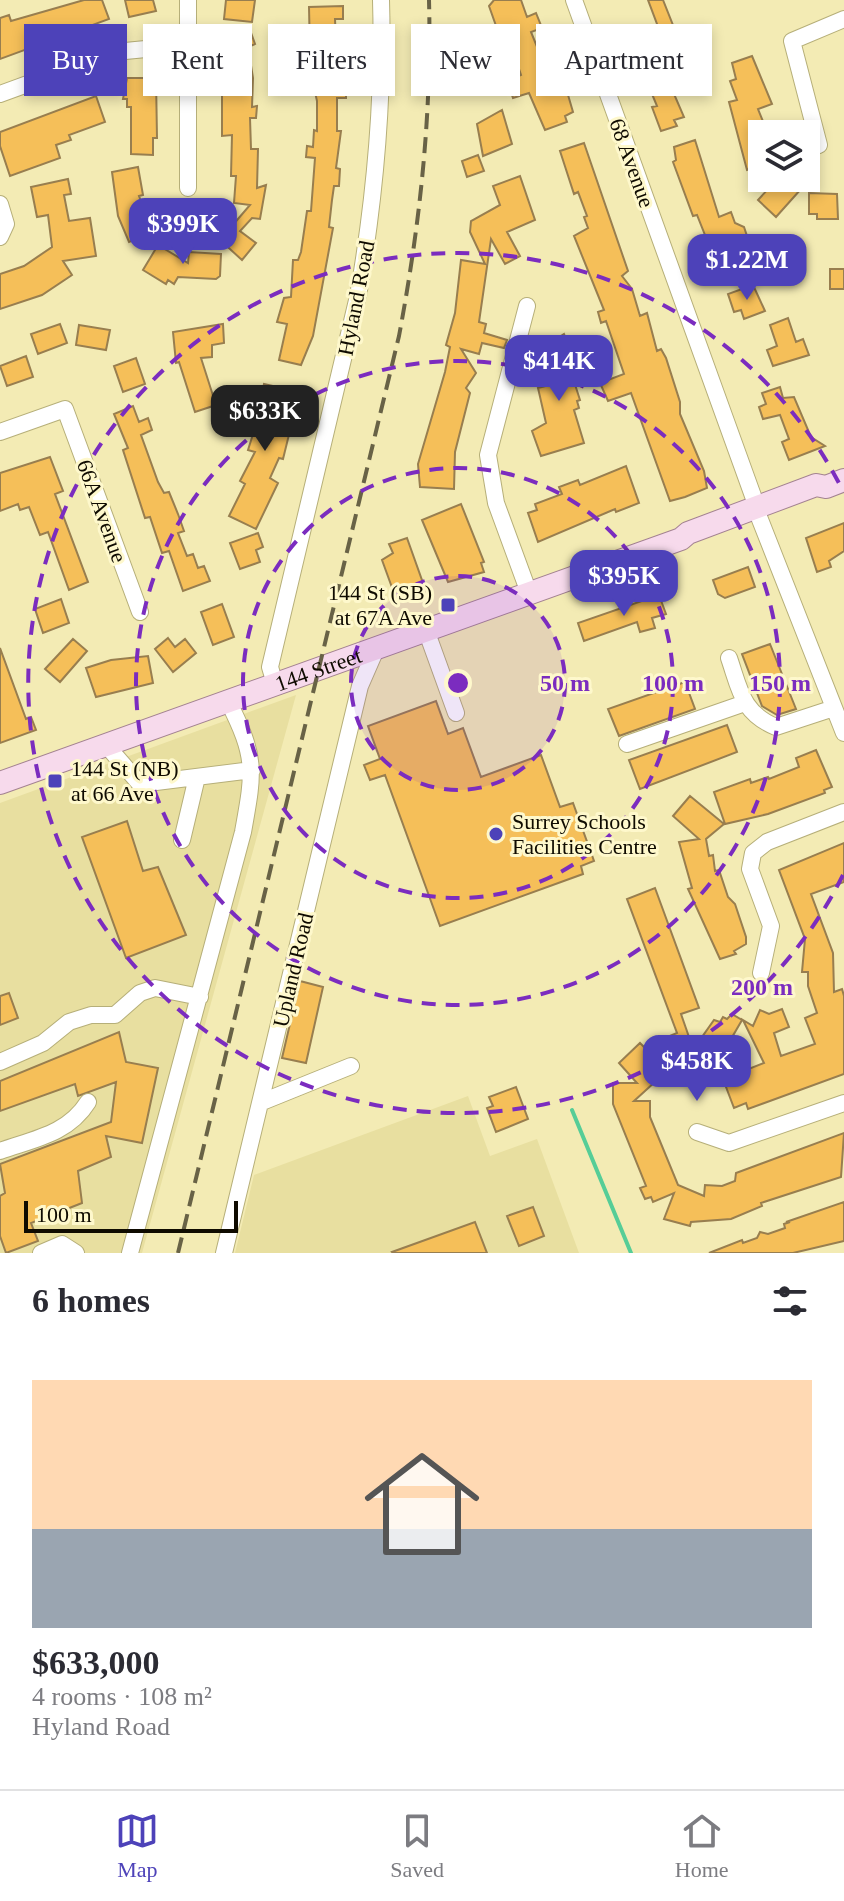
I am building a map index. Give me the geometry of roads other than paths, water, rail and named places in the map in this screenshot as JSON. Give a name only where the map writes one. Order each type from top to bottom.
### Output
[{"type":"main road","name":"144 Street","points":[[0,783],[681,539],[688,533],[758,512],[816,485],[835,483]]},
{"type":"street","points":[[187,24],[188,0]]},
{"type":"street","name":"Hyland Road","points":[[275,684],[270,667],[366,249],[380,130],[381,0]]},
{"type":"street","name":"68 Avenue","points":[[574,0],[758,512],[844,733]]},
{"type":"street","points":[[813,120],[792,41],[844,19]]},
{"type":"street","points":[[0,94],[115,52],[143,49]]},
{"type":"street","points":[[187,96],[188,188]]},
{"type":"street","points":[[0,204],[6,224],[0,237]]},
{"type":"street","points":[[527,306],[488,455],[496,503],[529,593]]},
{"type":"street","name":"66A Avenue","points":[[0,432],[65,409],[140,612]]},
{"type":"street","points":[[426,630],[456,713]]},
{"type":"street","name":"Upland Road","points":[[224,1253],[360,686],[377,647]]},
{"type":"street","points":[[729,658],[745,703],[757,720],[776,727],[834,708]]},
{"type":"street","points":[[339,661],[351,670],[360,686]]},
{"type":"street","points":[[130,1253],[243,832],[252,770],[251,752],[228,701]]},
{"type":"street","points":[[627,744],[745,703]]},
{"type":"street","points":[[107,746],[140,784],[252,770]]},
{"type":"street","points":[[182,840],[197,777]]},
{"type":"street","points":[[761,973],[771,933],[750,869],[753,853],[767,842],[844,812]]},
{"type":"street","points":[[0,1062],[43,1043],[69,1022],[91,1015],[115,1015],[140,993],[155,988],[200,997]]},
{"type":"street","points":[[262,1102],[351,1066]]},
{"type":"street","points":[[0,1151],[66,1128],[77,1121],[88,1102]]},
{"type":"street","points":[[697,1132],[729,1143],[844,1103]]},
{"type":"street","points":[[41,1253],[62,1244],[76,1253]]},
{"type":"waterway","points":[[572,1110],[631,1253]]},
{"type":"railway","points":[[178,1253],[399,336],[423,169],[429,85],[429,0]]},
{"type":"place","name":"144 St (SB) at 67A Ave","points":[[448,605]]},
{"type":"place","name":"144 St (NB) at 66 Ave","points":[[55,781]]},
{"type":"place","name":"Surrey Schools Facilities Centre","points":[[496,834]]}]
